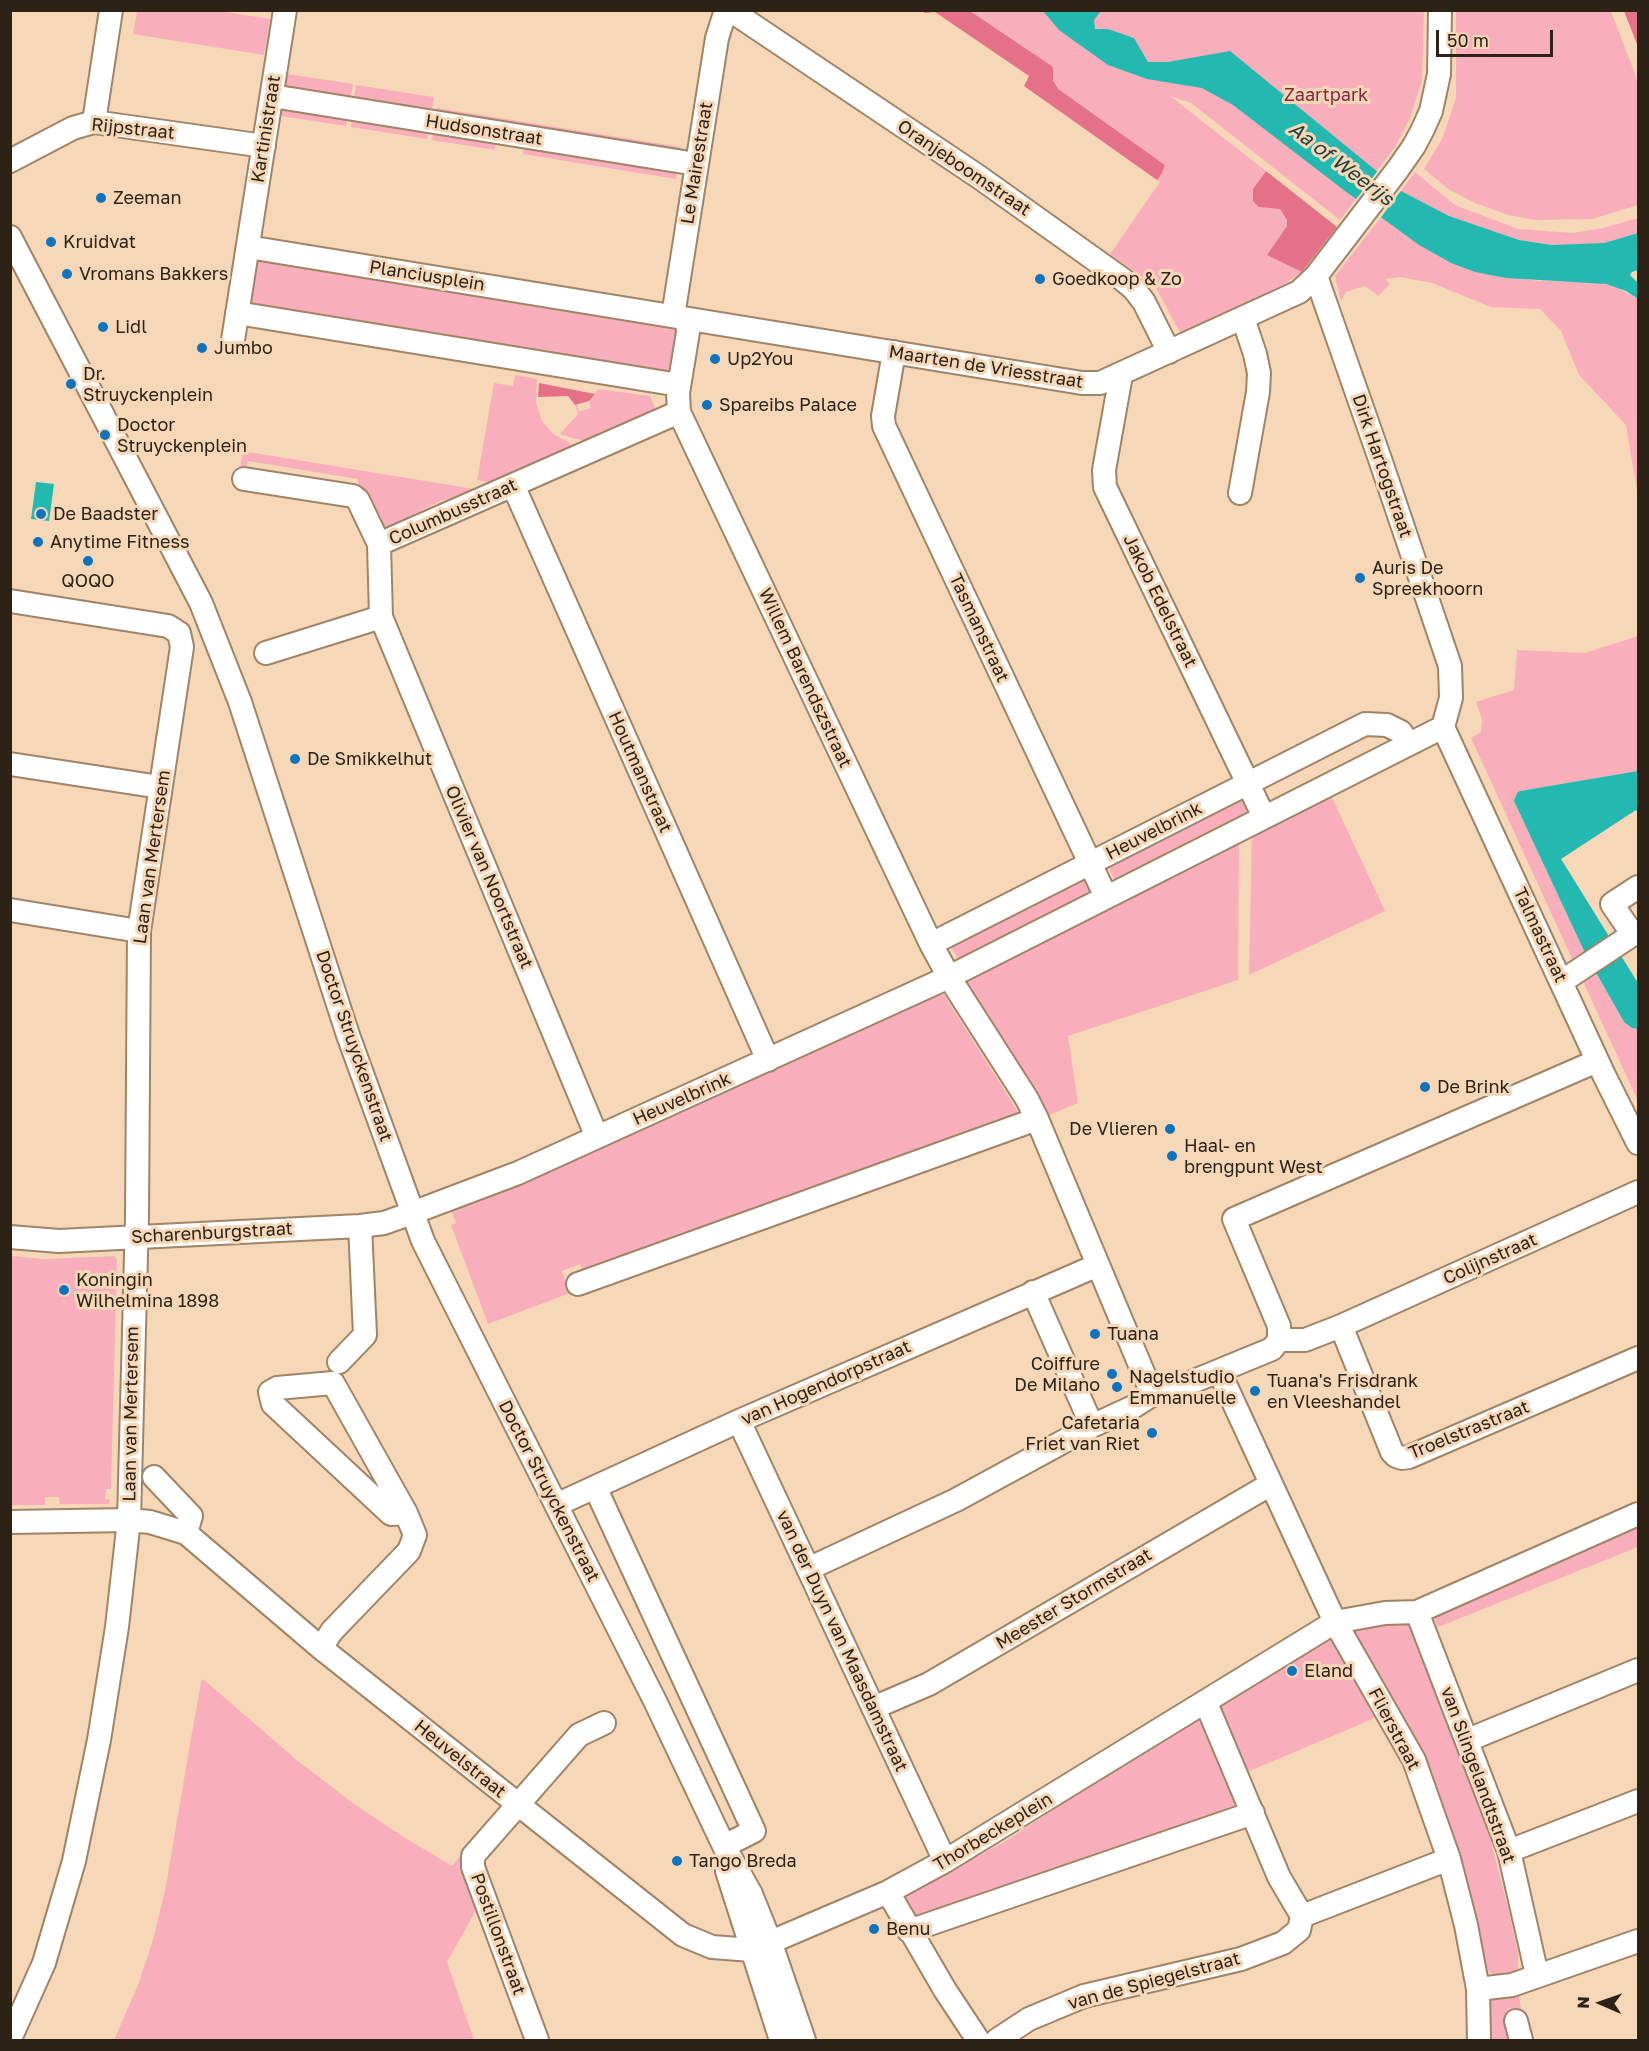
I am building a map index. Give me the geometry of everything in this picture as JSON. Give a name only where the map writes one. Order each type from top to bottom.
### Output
[{"type":"street","points":[[94,122],[111,10]]},
{"type":"street","name":"Kartinistraat","points":[[248,247],[285,10]]},
{"type":"street","name":"Le Mairestraat","points":[[680,317],[696,164],[717,38],[728,10]]},
{"type":"street","name":"Oranjeboomstraat","points":[[728,10],[979,177],[1122,279],[1144,302],[1169,352]]},
{"type":"street","name":"Maarten de Vriesstraat","points":[[680,317],[1082,383],[1100,383],[1121,375],[1299,292],[1316,276],[1398,169],[1418,138],[1431,111],[1439,74],[1440,10]]},
{"type":"street","name":"Hudsonstraat","points":[[272,96],[696,164]]},
{"type":"street","name":"Rijpstraat","points":[[10,161],[73,128],[94,122],[264,146]]},
{"type":"street","name":"Doctor Struyckenstraat","points":[[10,237],[19,275],[210,623],[240,702],[348,1035],[423,1241],[655,1701],[724,1846],[745,1882],[762,1947]]},
{"type":"street","points":[[233,340],[248,247]]},
{"type":"street","name":"Planciusplein","points":[[248,247],[680,317]]},
{"type":"street","name":"Dirk Hartogstraat","points":[[1316,276],[1382,462],[1450,666],[1451,698],[1443,727]]},
{"type":"street","points":[[237,313],[679,385]]},
{"type":"street","points":[[679,412],[677,401],[688,332],[680,317]]},
{"type":"street","points":[[1240,492],[1258,382],[1255,354],[1243,318]]},
{"type":"street","name":"Tasmanstraat","points":[[894,352],[883,416],[884,426],[1106,897]]},
{"type":"street","name":"Jakob Edelstraat","points":[[1121,375],[1104,470],[1105,487],[1264,817]]},
{"type":"street","name":"Columbusstraat","points":[[244,479],[353,496],[358,500],[379,544],[679,412]]},
{"type":"street","name":"Willem Barendszstraat","points":[[679,412],[931,944]]},
{"type":"street","name":"Houtmanstraat","points":[[513,485],[768,1060]]},
{"type":"street","points":[[266,653],[381,617],[379,544]]},
{"type":"street","name":"Laan van Mertersem","points":[[10,601],[162,624],[174,629],[182,639],[182,655],[139,931],[136,1236],[129,1520],[109,1682],[74,1861],[44,1963],[10,2039]]},
{"type":"street","name":"Olivier van Noortstraat","points":[[381,617],[597,1137]]},
{"type":"street","name":"Heuvelbrink","points":[[931,944],[1365,724],[1387,725],[1401,732],[1408,744]]},
{"type":"street","name":"Heuvelbrink","points":[[412,1213],[518,1173],[949,977],[1443,727]]},
{"type":"street","name":"Talmastraat","points":[[1443,727],[1638,1143]]},
{"type":"street","points":[[10,764],[160,788]]},
{"type":"street","points":[[1561,982],[1629,937],[1612,904],[1638,887]]},
{"type":"street","points":[[10,910],[139,931]]},
{"type":"street","points":[[931,944],[949,977],[1027,1099],[1037,1119],[1147,1384],[1155,1393]]},
{"type":"street","points":[[808,1569],[956,1500],[1092,1426],[1133,1407],[1155,1393],[1165,1393],[1272,1349],[1279,1340],[1279,1326],[1234,1219],[1598,1061]]},
{"type":"street","points":[[578,1284],[1037,1119]]},
{"type":"street","name":"Colijnstraat","points":[[1279,1340],[1305,1340],[1341,1326],[1638,1192]]},
{"type":"street","name":"Scharenburgstraat","points":[[10,1238],[59,1241],[360,1226],[384,1222],[412,1213]]},
{"type":"street","points":[[339,1362],[365,1335],[360,1226]]},
{"type":"street","name":"van Hogendorpstraat","points":[[556,1505],[739,1421],[1098,1265]]},
{"type":"street","points":[[1033,1292],[1092,1426]]},
{"type":"street","name":"Troelstrastraat","points":[[1341,1326],[1392,1452],[1402,1458],[1638,1358]]},
{"type":"street","name":"Flierstraat","points":[[1219,1371],[1335,1622],[1414,1760],[1449,1859],[1466,1925],[1478,1989],[1479,2040]]},
{"type":"street","points":[[321,1648],[332,1631],[409,1551],[415,1535],[405,1513],[333,1383],[277,1388],[270,1392],[273,1404],[392,1514],[405,1513]]},
{"type":"street","name":"van der Duyn van Maasdamstraat","points":[[739,1421],[945,1861]]},
{"type":"street","points":[[154,1477],[191,1516],[186,1533]]},
{"type":"street","name":"Meester Stormstraat","points":[[873,1708],[929,1684],[1271,1484]]},
{"type":"street","points":[[595,1487],[754,1831],[724,1846]]},
{"type":"street","points":[[1335,1622],[1385,1613],[1417,1612],[1638,1514]]},
{"type":"street","name":"Heuvelstraat","points":[[10,1521],[129,1520],[150,1522],[186,1533],[321,1648],[683,1935],[712,1947],[762,1947]]},
{"type":"street","name":"van Slingelandtstraat","points":[[1417,1612],[1509,1851],[1537,1976]]},
{"type":"street","name":"Thorbeckeplein","points":[[762,1947],[888,1892],[945,1861],[1335,1622]]},
{"type":"street","points":[[1468,1740],[1638,1670]]},
{"type":"street","points":[[1206,1703],[1279,1877],[1302,1916],[1449,1859]]},
{"type":"street","name":"Postillonstraat","points":[[534,2038],[473,1867],[473,1856],[579,1735],[604,1723]]},
{"type":"street","points":[[1509,1851],[1638,1801]]},
{"type":"street","points":[[909,1931],[1253,1813]]},
{"type":"street","points":[[888,1892],[909,1931],[978,2040]]},
{"type":"street","name":"van de Spiegelstraat","points":[[997,2040],[1029,2019],[1084,1996],[1241,1959],[1283,1943],[1299,1930],[1302,1916]]},
{"type":"street","points":[[1478,1989],[1512,1985],[1638,1941]]},
{"type":"street","points":[[762,1947],[781,2040]]},
{"type":"street","points":[[762,1947],[804,2040]]},
{"type":"green space","points":[[137,11],[220,11],[270,19],[264,55],[133,34]]},
{"type":"green space","name":"Zaartpark","points":[[970,11],[1424,11],[1422,81],[1410,118],[1395,147],[1340,220],[1191,103],[1170,96],[1266,171],[1253,189],[1259,207],[1280,208],[1287,220],[1287,226],[1268,255],[1302,272],[1251,307],[1184,340],[1155,286],[1110,254],[1160,182],[1157,180],[1165,165],[1066,97],[1053,80],[1052,67]]},
{"type":"green space","points":[[1456,11],[1611,11],[1638,82],[1638,205],[1592,219],[1536,220],[1508,215],[1475,203],[1448,189],[1424,169],[1443,137],[1456,97]]},
{"type":"green space","points":[[287,74],[353,84],[350,103],[284,93]]},
{"type":"green space","points":[[356,85],[434,97],[431,116],[353,104]]},
{"type":"green space","points":[[283,102],[347,117],[346,126],[281,116]]},
{"type":"green space","points":[[437,108],[681,147],[679,157],[436,113]]},
{"type":"green space","points":[[353,113],[429,125],[427,139],[351,127]]},
{"type":"green space","points":[[434,126],[497,136],[495,150],[432,140]]},
{"type":"green space","points":[[525,140],[678,164],[676,179],[523,154]]},
{"type":"green space","points":[[1415,172],[1455,205],[1518,229],[1573,233],[1603,228],[1638,218],[1638,233],[1604,243],[1575,245],[1552,245],[1519,240],[1448,216],[1401,191]]},
{"type":"green space","points":[[1381,217],[1419,245],[1451,263],[1475,272],[1539,281],[1595,282],[1616,287],[1638,299],[1638,497],[1626,425],[1579,375],[1561,331],[1540,309],[1491,307],[1432,283],[1401,277],[1385,279],[1390,284],[1378,296],[1365,286],[1346,292],[1341,301],[1335,276]]},
{"type":"green space","points":[[254,259],[676,327],[678,332],[673,368],[670,373],[249,308]]},
{"type":"green space","points":[[515,375],[537,379],[536,403],[542,421],[553,434],[570,443],[574,452],[502,481],[493,480],[492,483],[477,480],[494,383],[513,386]]},
{"type":"green space","points":[[598,389],[650,396],[658,415],[596,443],[560,434],[578,414],[575,405],[577,404],[579,411],[591,408],[589,401]]},
{"type":"green space","points":[[243,451],[474,489],[474,497],[442,500],[395,524],[398,531],[387,535],[357,492],[358,479],[248,461],[245,475],[239,474]]},
{"type":"green space","points":[[1638,636],[1638,771],[1520,791],[1514,801],[1586,955],[1574,963],[1471,738],[1481,732],[1482,719],[1476,702],[1514,690],[1517,650],[1585,653]]},
{"type":"green space","points":[[1330,793],[1385,911],[1249,975],[1252,832]]},
{"type":"green space","points":[[1244,799],[1250,813],[1115,881],[1108,866]]},
{"type":"green space","points":[[1239,839],[1238,980],[1068,1036],[1078,1103],[1047,1116],[999,1033],[962,976]]},
{"type":"green space","points":[[1093,874],[1100,888],[959,960],[951,947]]},
{"type":"green space","points":[[1594,970],[1624,1022],[1638,1029],[1638,1101],[1581,977]]},
{"type":"green space","points":[[937,993],[944,995],[1017,1110],[1017,1115],[584,1275],[580,1264],[562,1271],[570,1293],[488,1324],[451,1225],[456,1223],[452,1212]]},
{"type":"green space","points":[[11,1256],[45,1259],[114,1256],[117,1260],[111,1489],[106,1489],[105,1499],[110,1500],[109,1504],[60,1504],[59,1497],[45,1497],[45,1505],[11,1505]]},
{"type":"green space","points":[[1638,1523],[1638,1547],[1438,1627],[1432,1613]]},
{"type":"green space","points":[[1406,1620],[1424,1650],[1419,1654],[1450,1726],[1489,1834],[1518,1954],[1518,1969],[1511,1976],[1493,1975],[1488,1971],[1474,1905],[1459,1856],[1350,1631]]},
{"type":"green space","points":[[1329,1637],[1375,1718],[1245,1773],[1215,1707]]},
{"type":"green space","points":[[203,1679],[298,1761],[353,1803],[452,1866],[461,1855],[479,1905],[447,1962],[474,2040],[114,2040],[138,1985],[153,1940],[166,1886]]},
{"type":"green space","points":[[1197,1718],[1206,1723],[1242,1803],[914,1921],[903,1903],[906,1895],[1006,1841],[1133,1757]]},
{"type":"green space","points":[[1518,1990],[1522,2016],[1512,2040],[1490,2040],[1487,2002],[1494,1995]]},
{"type":"shaded area","points":[[921,11],[970,11],[1053,67],[1053,80],[1058,89],[1165,165],[1162,173],[1157,180],[1024,86],[1029,76],[935,12]]},
{"type":"shaded area","points":[[1624,11],[1638,11],[1638,47],[1633,34]]},
{"type":"shaded area","points":[[1266,171],[1337,227],[1302,272],[1267,255],[1287,226],[1287,220],[1280,209],[1259,207],[1253,201],[1253,189]]},
{"type":"shaded area","points":[[539,383],[595,394],[589,401],[575,405],[568,396],[538,397]]},
{"type":"water","name":"Aa of Weerijs","points":[[1043,11],[1101,11],[1094,20],[1095,29],[1108,29],[1134,38],[1148,62],[1168,62],[1230,51],[1401,191],[1449,216],[1519,240],[1552,245],[1604,243],[1638,233],[1638,270],[1630,275],[1638,283],[1638,299],[1626,291],[1606,284],[1506,278],[1475,272],[1451,263],[1419,245],[1233,105],[1202,88],[1147,79],[1108,65],[1059,30]]},
{"type":"water","points":[[36,482],[54,484],[49,521],[31,519]]},
{"type":"water","points":[[1638,771],[1638,813],[1636,810],[1561,859],[1638,983],[1638,1029],[1624,1022],[1586,955],[1514,801],[1520,791]]},
{"type":"pier","points":[[1379,169],[1403,188],[1379,220],[1354,202]]},
{"type":"place","name":"Zeeman","points":[[101,198]]},
{"type":"place","name":"Kruidvat","points":[[51,242]]},
{"type":"place","name":"Vromans Bakkers","points":[[67,274]]},
{"type":"place","name":"Goedkoop & Zo","points":[[1040,279]]},
{"type":"place","name":"Lidl","points":[[103,327]]},
{"type":"place","name":"Jumbo","points":[[202,348]]},
{"type":"place","name":"Up2You","points":[[715,359]]},
{"type":"place","name":"Dr. Struyckenplein","points":[[71,384]]},
{"type":"place","name":"Spareibs Palace","points":[[707,405]]},
{"type":"place","name":"Doctor Struyckenplein","points":[[105,435]]},
{"type":"place","name":"De Baadster","points":[[41,514]]},
{"type":"place","name":"Anytime Fitness","points":[[38,542]]},
{"type":"place","name":"QOQO","points":[[88,561]]},
{"type":"place","name":"Auris De Spreekhoorn","points":[[1360,578]]},
{"type":"place","name":"De Smikkelhut","points":[[295,759]]},
{"type":"place","name":"De Brink","points":[[1425,1087]]},
{"type":"place","name":"De Vlieren","points":[[1170,1129]]},
{"type":"place","name":"Haal- en brengpunt West","points":[[1172,1156]]},
{"type":"place","name":"Koningin Wilhelmina 1898","points":[[64,1290]]},
{"type":"place","name":"Tuana","points":[[1095,1334]]},
{"type":"place","name":"Coiffure De Milano","points":[[1112,1374]]},
{"type":"place","name":"Nagelstudio Emmanuelle","points":[[1117,1387]]},
{"type":"place","name":"Tuana's Frisdrank en Vleeshandel","points":[[1255,1391]]},
{"type":"place","name":"Cafetaria Friet van Riet","points":[[1152,1433]]},
{"type":"place","name":"Eland","points":[[1292,1671]]},
{"type":"place","name":"Tango Breda","points":[[677,1861]]},
{"type":"place","name":"Benu","points":[[874,1929]]}]
